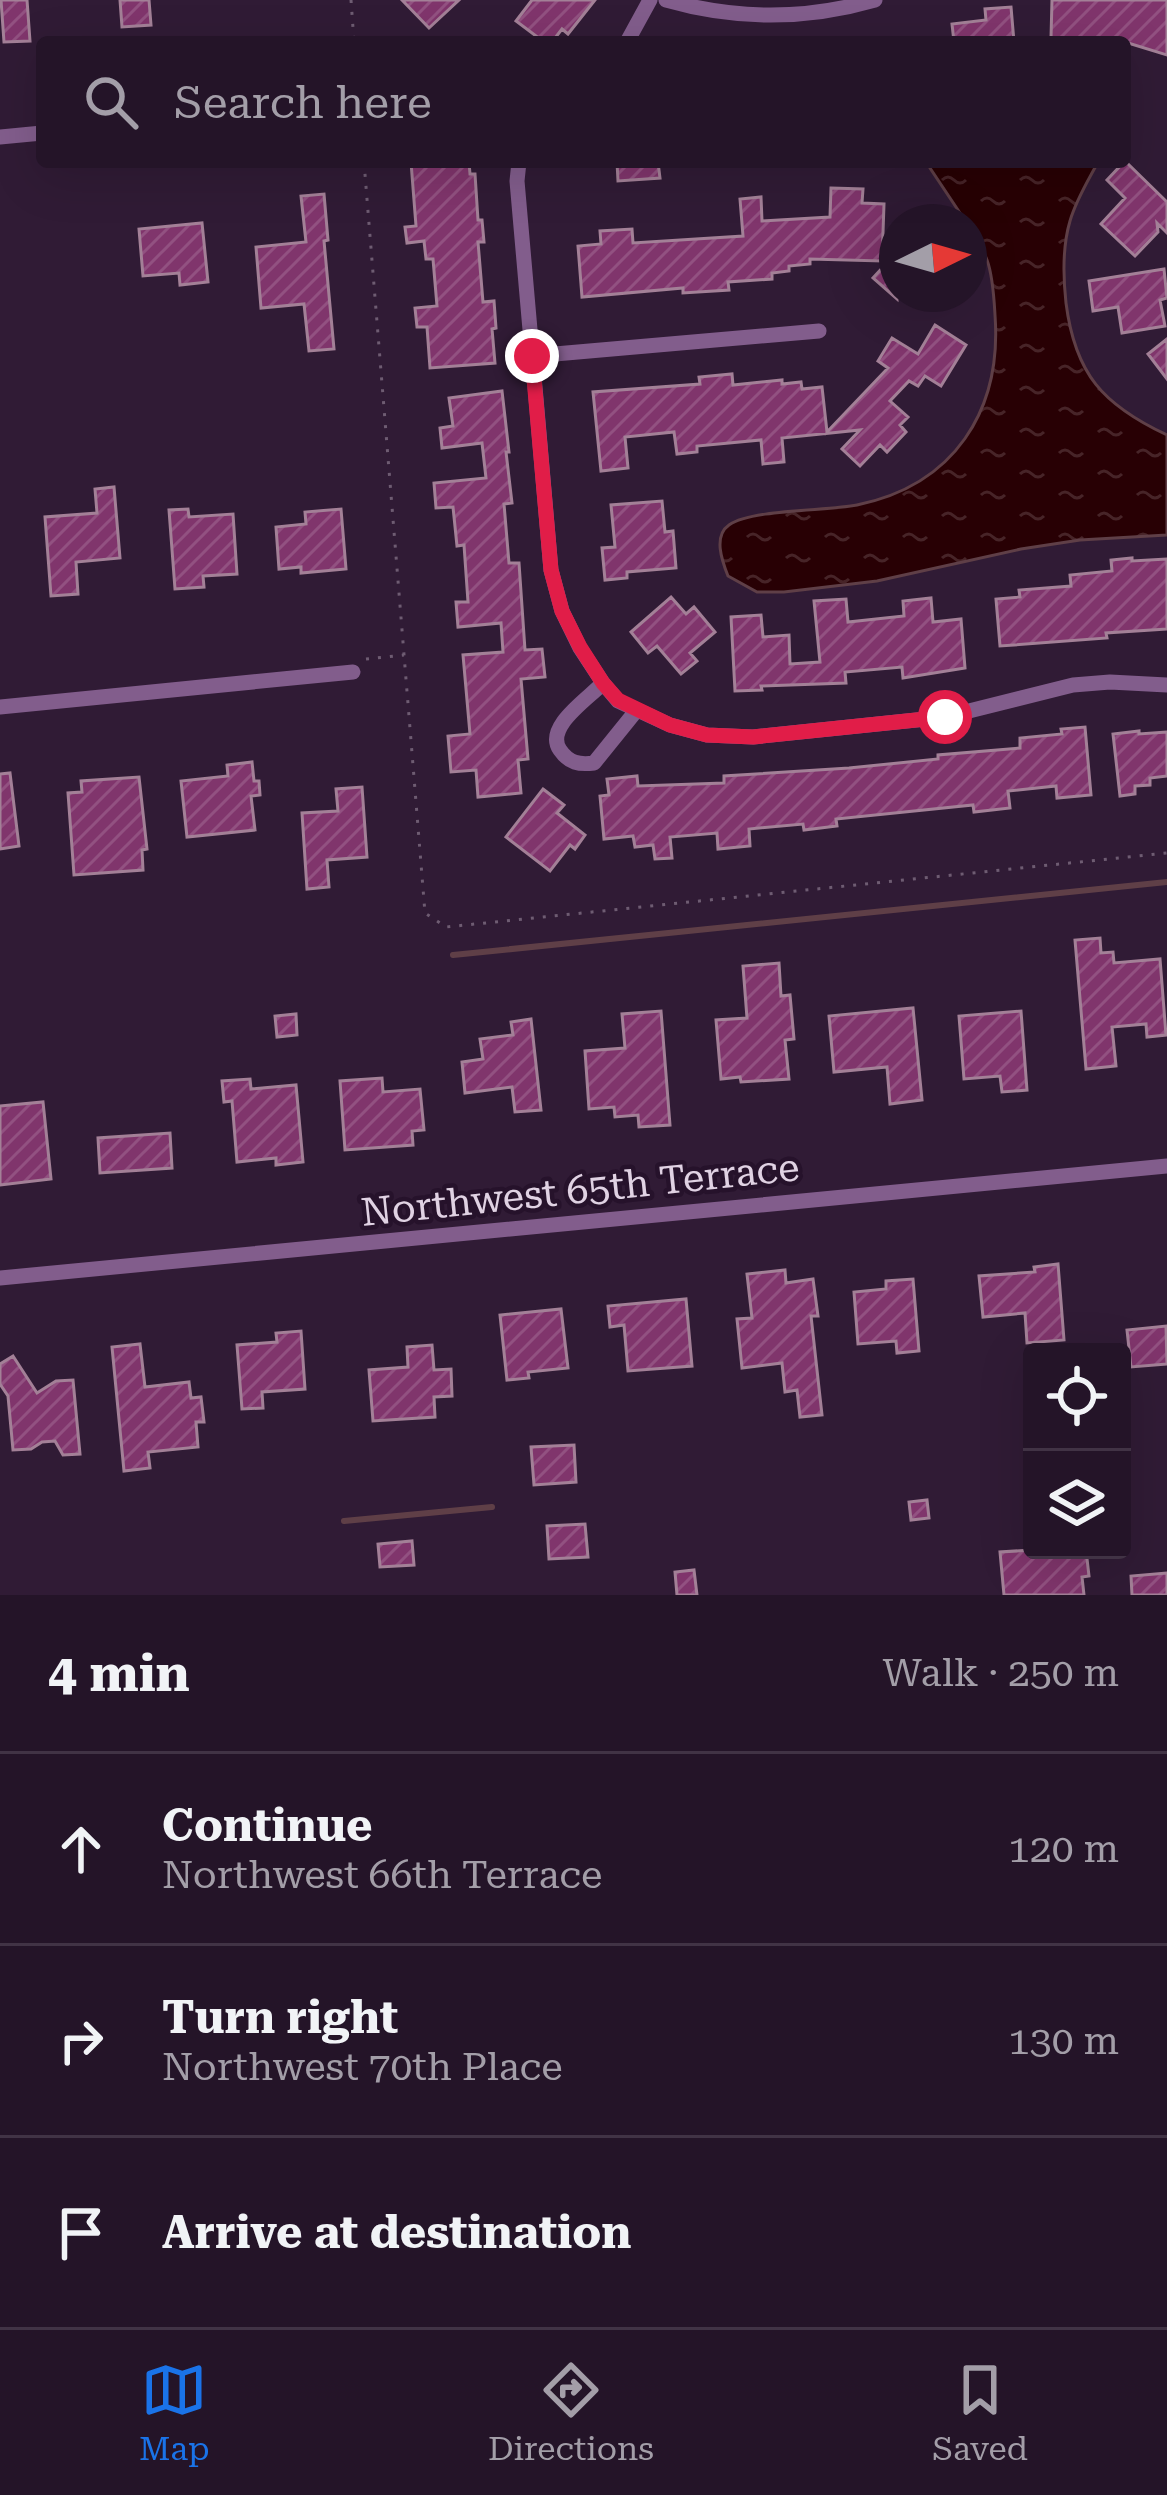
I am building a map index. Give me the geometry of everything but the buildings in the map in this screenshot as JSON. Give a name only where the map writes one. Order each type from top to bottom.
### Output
[{"type":"street","points":[[630,36],[650,0]]},
{"type":"street","points":[[667,0],[741,15],[792,16],[875,0]]},
{"type":"street","points":[[0,137],[36,134]]},
{"type":"street","points":[[518,168],[551,570],[562,611],[603,683],[618,700],[636,711],[707,735],[753,737],[945,717],[1073,685],[1167,685]]},
{"type":"street","points":[[532,356],[819,331]]},
{"type":"street","points":[[0,706],[353,672]]},
{"type":"street","points":[[603,683],[557,728],[555,742],[564,757],[579,765],[594,763],[636,711]]},
{"type":"street","name":"Northwest 65th Terrace","points":[[0,1278],[1167,1166]]},
{"type":"path","points":[[351,0],[354,36]]},
{"type":"path","points":[[353,672],[360,661],[406,655]]},
{"type":"water","points":[[930,168],[1095,168],[1070,221],[1066,241],[1064,283],[1070,328],[1085,368],[1109,399],[1167,435],[1167,535],[1080,540],[877,581],[784,592],[757,592],[728,576],[720,542],[729,525],[755,516],[857,505],[891,495],[920,480],[965,439],[990,382],[995,350],[987,204],[954,204]]},
{"type":"waterway","points":[[453,955],[1167,882]]},
{"type":"waterway","points":[[344,1521],[492,1507]]},
{"type":"route","points":[[532,356],[551,570],[562,611],[580,647],[618,700],[670,725],[707,735],[753,737],[945,717]]}]
